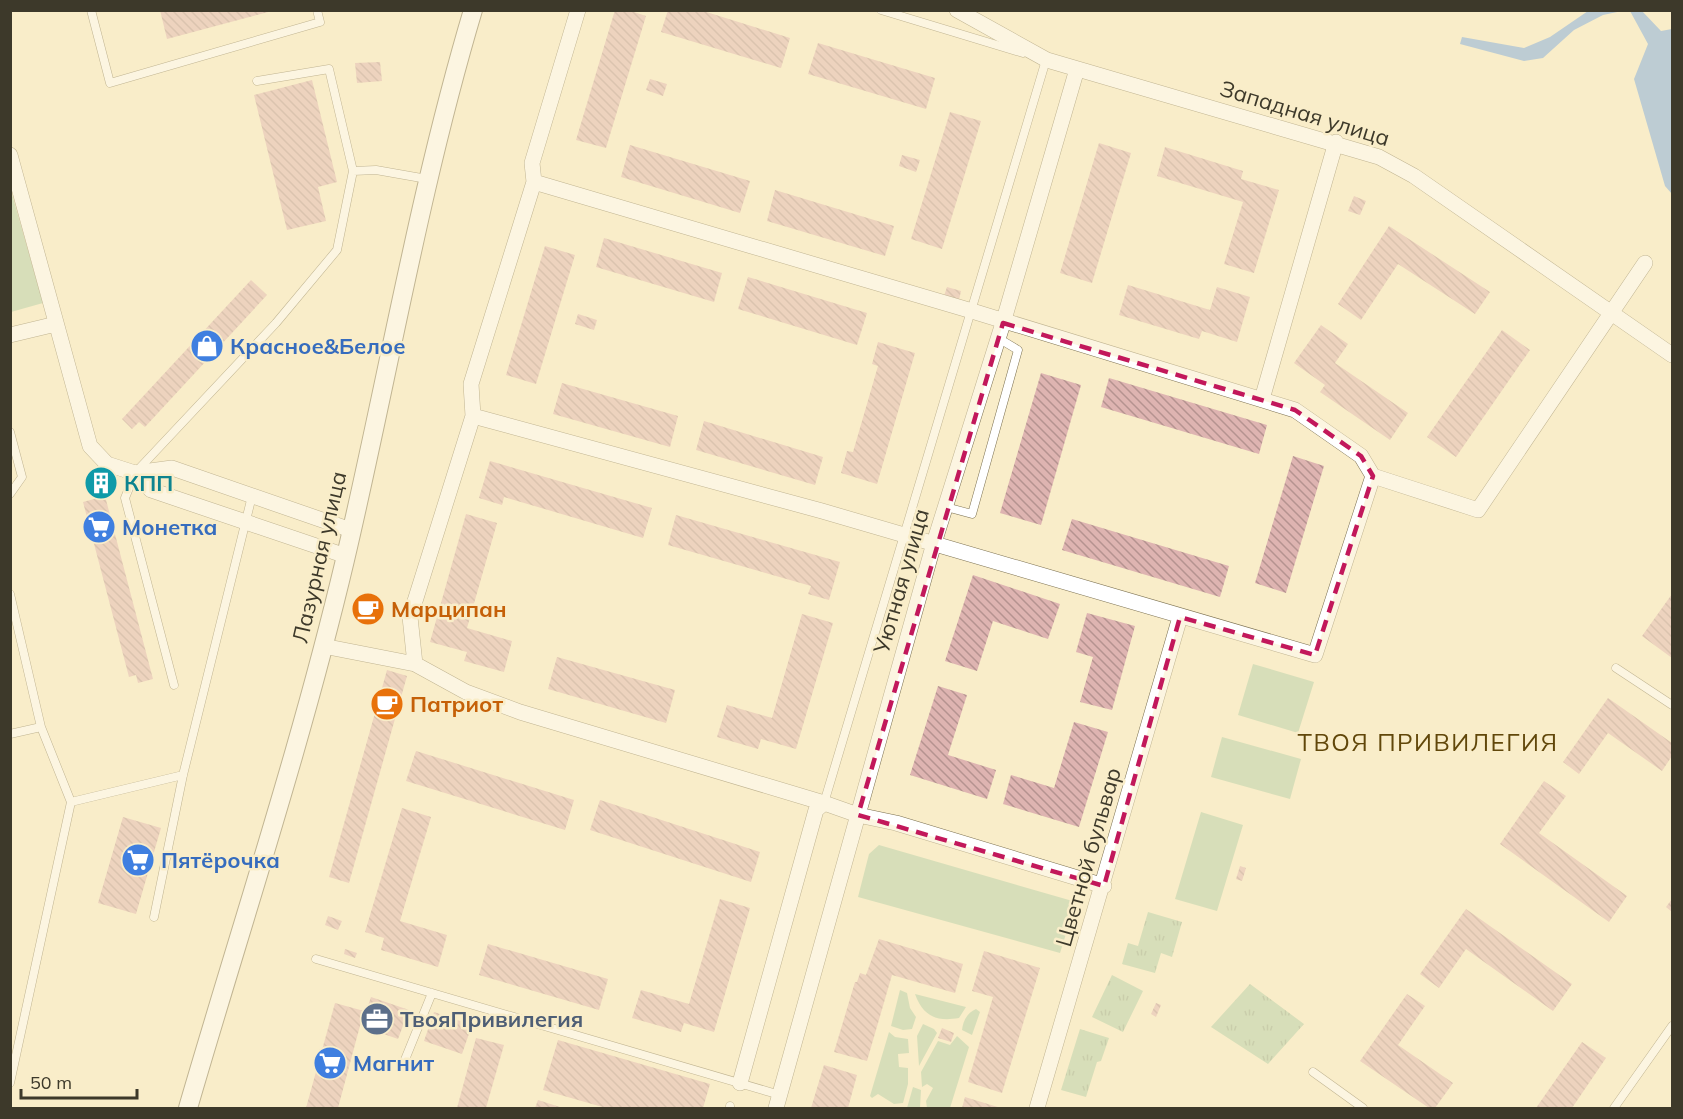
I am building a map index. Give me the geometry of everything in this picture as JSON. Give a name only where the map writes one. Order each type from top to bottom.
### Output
[{"type":"street","name":"Лазурная улица","points":[[188,1108],[273,831],[323,646],[346,556],[429,179],[473,10]]},
{"type":"street","points":[[415,664],[410,617],[474,416],[471,384],[534,182],[532,164],[578,10]]},
{"type":"street","name":"Западная улица","points":[[957,10],[1047,60],[1335,142],[1379,157],[1414,176],[1672,355]]},
{"type":"street","name":"Уютная улица","points":[[778,1102],[934,543],[1003,322],[1077,69]]},
{"type":"street","points":[[1262,399],[1335,142]]},
{"type":"street","points":[[10,155],[90,446],[107,464],[135,473],[172,468],[351,530]]},
{"type":"street","points":[[534,182],[972,311],[1295,410],[1361,456],[1373,476],[1478,510],[1646,263]]},
{"type":"street","points":[[10,335],[56,324]]},
{"type":"street","points":[[474,416],[934,543],[1315,655],[1373,476]]},
{"type":"street","points":[[135,473],[151,490],[346,556]]},
{"type":"street","name":"Цветной бульвар","points":[[1037,1108],[1104,886],[1180,617]]},
{"type":"street","points":[[323,646],[415,664],[466,692],[520,712],[858,815],[896,824],[1104,886]]},
{"type":"street","points":[[740,1083],[816,810],[824,803]]},
{"type":"lane","points":[[91,10],[110,83],[320,22],[317,10]]},
{"type":"lane","points":[[824,803],[1047,60],[881,10]]},
{"type":"lane","points":[[174,685],[125,498],[135,473],[276,323],[337,250],[353,171],[329,69],[257,81]]},
{"type":"lane","points":[[353,171],[376,170],[429,179]]},
{"type":"lane","points":[[946,507],[972,514],[1018,350],[998,338]]},
{"type":"lane","points":[[10,432],[22,477],[10,494]]},
{"type":"lane","points":[[154,917],[183,775],[252,496]]},
{"type":"lane","points":[[10,594],[40,727],[71,802],[10,1083]]},
{"type":"lane","points":[[1616,668],[1672,705]]},
{"type":"lane","points":[[10,734],[40,727]]},
{"type":"lane","points":[[71,802],[183,775]]},
{"type":"lane","points":[[316,959],[740,1083],[778,1102]]},
{"type":"lane","points":[[402,1067],[432,993]]},
{"type":"lane","points":[[1614,1108],[1672,1026]]},
{"type":"lane","points":[[1313,1072],[1363,1108]]},
{"type":"highlighted area","points":[[1003,323],[1295,410],[1361,456],[1373,476],[1315,655],[1180,617],[1104,886],[858,815]]},
{"type":"green space","points":[[10,187],[43,303],[11,312],[10,312]]},
{"type":"green space","points":[[1253,664],[1314,682],[1298,733],[1238,715]]},
{"type":"green space","points":[[1222,737],[1301,759],[1290,799],[1211,777]]},
{"type":"green space","points":[[1201,812],[1243,825],[1217,911],[1175,899]]},
{"type":"green space","points":[[879,845],[1076,902],[1060,953],[858,897],[869,854]]},
{"type":"green space","points":[[1148,912],[1182,922],[1172,957],[1161,953],[1155,973],[1122,964],[1128,943],[1138,946]]},
{"type":"green space","points":[[1112,975],[1143,991],[1123,1032],[1092,1017]]},
{"type":"green space","points":[[1250,984],[1304,1024],[1268,1064],[1211,1027]]},
{"type":"green space","points":[[900,990],[907,993],[910,1008],[916,1017],[912,1029],[903,1030],[891,1026]]},
{"type":"green space","points":[[915,994],[966,1007],[959,1018],[937,1018],[922,1008]]},
{"type":"green space","points":[[976,1009],[980,1012],[972,1035],[962,1030],[963,1023]]},
{"type":"green space","points":[[923,1024],[937,1033],[919,1066],[917,1036]]},
{"type":"green space","points":[[1080,1029],[1109,1038],[1101,1061],[1097,1062],[1086,1097],[1061,1090]]},
{"type":"green space","points":[[889,1032],[895,1037],[908,1039],[909,1053],[898,1054],[899,1067],[908,1068],[908,1084],[903,1103],[894,1104],[878,1094],[872,1098],[870,1096]]},
{"type":"green space","points":[[957,1036],[969,1047],[950,1108],[927,1108],[926,1101],[933,1088],[927,1084],[922,1087],[921,1072],[938,1041],[950,1045]]},
{"type":"green space","points":[[913,1087],[921,1090],[920,1108],[907,1108]]},
{"type":"water","points":[[1588,11],[1622,11],[1603,15],[1574,30],[1543,58],[1524,61],[1460,44],[1462,37],[1524,48],[1550,37]]},
{"type":"water","points":[[1630,11],[1642,11],[1661,31],[1672,29],[1672,194],[1665,186],[1634,79],[1648,44]]},
{"type":"building","points":[[160,10],[272,10],[272,11],[167,39]]},
{"type":"building","points":[[615,10],[628,10],[646,16],[606,148],[576,140]]},
{"type":"building","points":[[668,10],[700,10],[790,38],[781,68],[661,32]]},
{"type":"building","points":[[818,43],[935,78],[926,109],[808,74]]},
{"type":"building","points":[[380,62],[382,81],[357,83],[355,63]]},
{"type":"building","points":[[650,79],[667,84],[663,96],[646,90]]},
{"type":"building","points":[[312,80],[337,182],[318,187],[326,221],[287,230],[254,95]]},
{"type":"building","points":[[950,112],[981,121],[942,249],[911,239]]},
{"type":"building","points":[[1099,143],[1131,153],[1092,283],[1060,273]]},
{"type":"building","points":[[630,145],[750,181],[740,213],[621,177]]},
{"type":"building","points":[[1165,147],[1243,171],[1241,179],[1279,190],[1254,273],[1224,264],[1243,202],[1157,176]]},
{"type":"building","points":[[902,155],[920,160],[916,172],[899,166]]},
{"type":"building","points":[[775,190],[894,226],[885,256],[767,221]]},
{"type":"building","points":[[1354,196],[1366,201],[1360,215],[1348,211]]},
{"type":"building","points":[[1389,226],[1490,292],[1475,314],[1398,264],[1361,320],[1338,304]]},
{"type":"building","points":[[604,238],[722,273],[714,302],[596,267]]},
{"type":"building","points":[[545,246],[575,255],[536,384],[506,375]]},
{"type":"building","points":[[748,277],[867,313],[857,345],[738,309]]},
{"type":"building","points":[[251,280],[267,295],[145,427],[139,422],[132,429],[122,419]]},
{"type":"building","points":[[1128,285],[1210,310],[1217,287],[1250,297],[1237,342],[1202,331],[1199,339],[1119,315]]},
{"type":"building","points":[[947,287],[961,291],[959,300],[944,296]]},
{"type":"building","points":[[578,314],[597,320],[594,330],[575,324]]},
{"type":"building","points":[[1321,325],[1348,344],[1335,363],[1408,413],[1390,440],[1320,392],[1325,385],[1294,363]]},
{"type":"building","points":[[1502,330],[1530,350],[1456,457],[1427,437]]},
{"type":"building","points":[[878,342],[915,353],[877,484],[841,473],[847,451],[853,452],[878,366],[872,364]]},
{"type":"building","points":[[1041,373],[1081,385],[1041,525],[1000,513]]},
{"type":"building","points":[[1109,378],[1267,425],[1259,454],[1101,407]]},
{"type":"building","points":[[562,383],[678,416],[670,447],[553,414]]},
{"type":"building","points":[[704,421],[823,457],[815,485],[696,450]]},
{"type":"building","points":[[1293,456],[1324,466],[1286,593],[1255,583]]},
{"type":"building","points":[[490,461],[652,508],[643,538],[504,497],[502,505],[479,498]]},
{"type":"building","name":"КПП","points":[[97,475],[110,480],[105,491],[92,486]]},
{"type":"building","points":[[105,496],[153,679],[138,683],[136,675],[129,677],[83,502]]},
{"type":"building","points":[[466,514],[497,523],[467,628],[512,641],[504,672],[464,661],[467,652],[430,642]]},
{"type":"building","points":[[676,515],[840,562],[829,600],[808,594],[811,586],[668,545]]},
{"type":"building","points":[[1072,519],[1229,566],[1220,597],[1062,550]]},
{"type":"building","points":[[973,575],[1060,604],[1048,639],[993,621],[977,671],[945,661]]},
{"type":"building","points":[[1672,594],[1672,658],[1642,636]]},
{"type":"building","name":"Марципан","points":[[365,599],[374,601],[371,619],[361,617]]},
{"type":"building","points":[[309,606],[316,607],[313,620],[306,618]]},
{"type":"building","points":[[1087,613],[1135,626],[1112,710],[1080,702],[1093,657],[1076,652]]},
{"type":"building","points":[[802,614],[833,623],[796,749],[761,739],[758,749],[717,737],[727,705],[772,718]]},
{"type":"building","points":[[557,657],[675,690],[666,723],[548,689]]},
{"type":"building","points":[[387,670],[407,676],[349,883],[329,877]]},
{"type":"building","points":[[938,686],[967,695],[948,755],[996,770],[987,799],[910,775]]},
{"type":"building","points":[[1608,698],[1672,743],[1672,756],[1662,771],[1608,733],[1579,774],[1563,762]]},
{"type":"building","points":[[1074,722],[1108,732],[1079,827],[1003,804],[1011,775],[1054,788]]},
{"type":"building","points":[[416,751],[574,800],[565,830],[406,781]]},
{"type":"building","points":[[1544,781],[1566,796],[1539,833],[1627,896],[1609,922],[1500,844]]},
{"type":"building","points":[[600,800],[760,852],[751,882],[590,830]]},
{"type":"building","points":[[402,808],[431,817],[400,921],[447,935],[438,967],[381,950],[384,938],[365,932]]},
{"type":"building","points":[[123,817],[161,828],[136,914],[98,903]]},
{"type":"building","points":[[1240,866],[1246,868],[1242,881],[1236,879]]},
{"type":"building","points":[[720,899],[750,908],[714,1032],[684,1023],[681,1032],[632,1018],[641,990],[689,1004]]},
{"type":"building","points":[[1672,899],[1672,912],[1666,907]]},
{"type":"building","points":[[1466,909],[1572,984],[1553,1011],[1466,949],[1439,988],[1420,974]]},
{"type":"building","points":[[328,916],[342,921],[338,930],[325,925]]},
{"type":"building","points":[[879,939],[963,964],[955,993],[892,975],[867,1061],[834,1052],[855,982],[860,973],[866,975]]},
{"type":"building","points":[[488,944],[608,979],[599,1010],[479,975]]},
{"type":"building","points":[[345,949],[357,953],[355,958],[344,954]]},
{"type":"building","points":[[984,951],[1040,968],[1002,1093],[968,1082],[993,997],[972,991]]},
{"type":"building","points":[[1407,994],[1425,1006],[1398,1045],[1453,1083],[1435,1108],[1429,1108],[1360,1061]]},
{"type":"building","points":[[371,997],[409,1010],[398,1039],[361,1026]]},
{"type":"building","points":[[335,1003],[364,1011],[338,1108],[306,1108]]},
{"type":"building","points":[[1156,1003],[1161,1005],[1156,1017],[1151,1014]]},
{"type":"building","points":[[434,1012],[472,1025],[462,1054],[424,1041]]},
{"type":"building","points":[[942,1028],[954,1033],[951,1042],[938,1038]]},
{"type":"building","points":[[476,1038],[504,1045],[486,1108],[457,1108]]},
{"type":"building","points":[[558,1040],[710,1084],[703,1108],[606,1108],[543,1090]]},
{"type":"building","points":[[1582,1042],[1606,1058],[1572,1108],[1536,1108]]},
{"type":"building","points":[[824,1065],[857,1075],[848,1108],[811,1108]]},
{"type":"building","points":[[965,1097],[1001,1108],[962,1108]]},
{"type":"building","points":[[538,1100],[563,1108],[535,1108]]},
{"type":"place","name":"Красное&Белое","points":[[207,346]]},
{"type":"place","name":"КПП","points":[[101,483]]},
{"type":"place","name":"Монетка","points":[[99,527]]},
{"type":"place","name":"Марципан","points":[[368,609]]},
{"type":"place","name":"Патриот","points":[[387,704]]},
{"type":"place","name":"Пятёрочка","points":[[138,860]]},
{"type":"place","name":"ТвояПривилегия","points":[[377,1019]]},
{"type":"place","name":"Магнит","points":[[330,1063]]},
{"type":"district","name":"ТВОЯ ПРИВИЛЕГИЯ","points":[[1428,743]]}]
